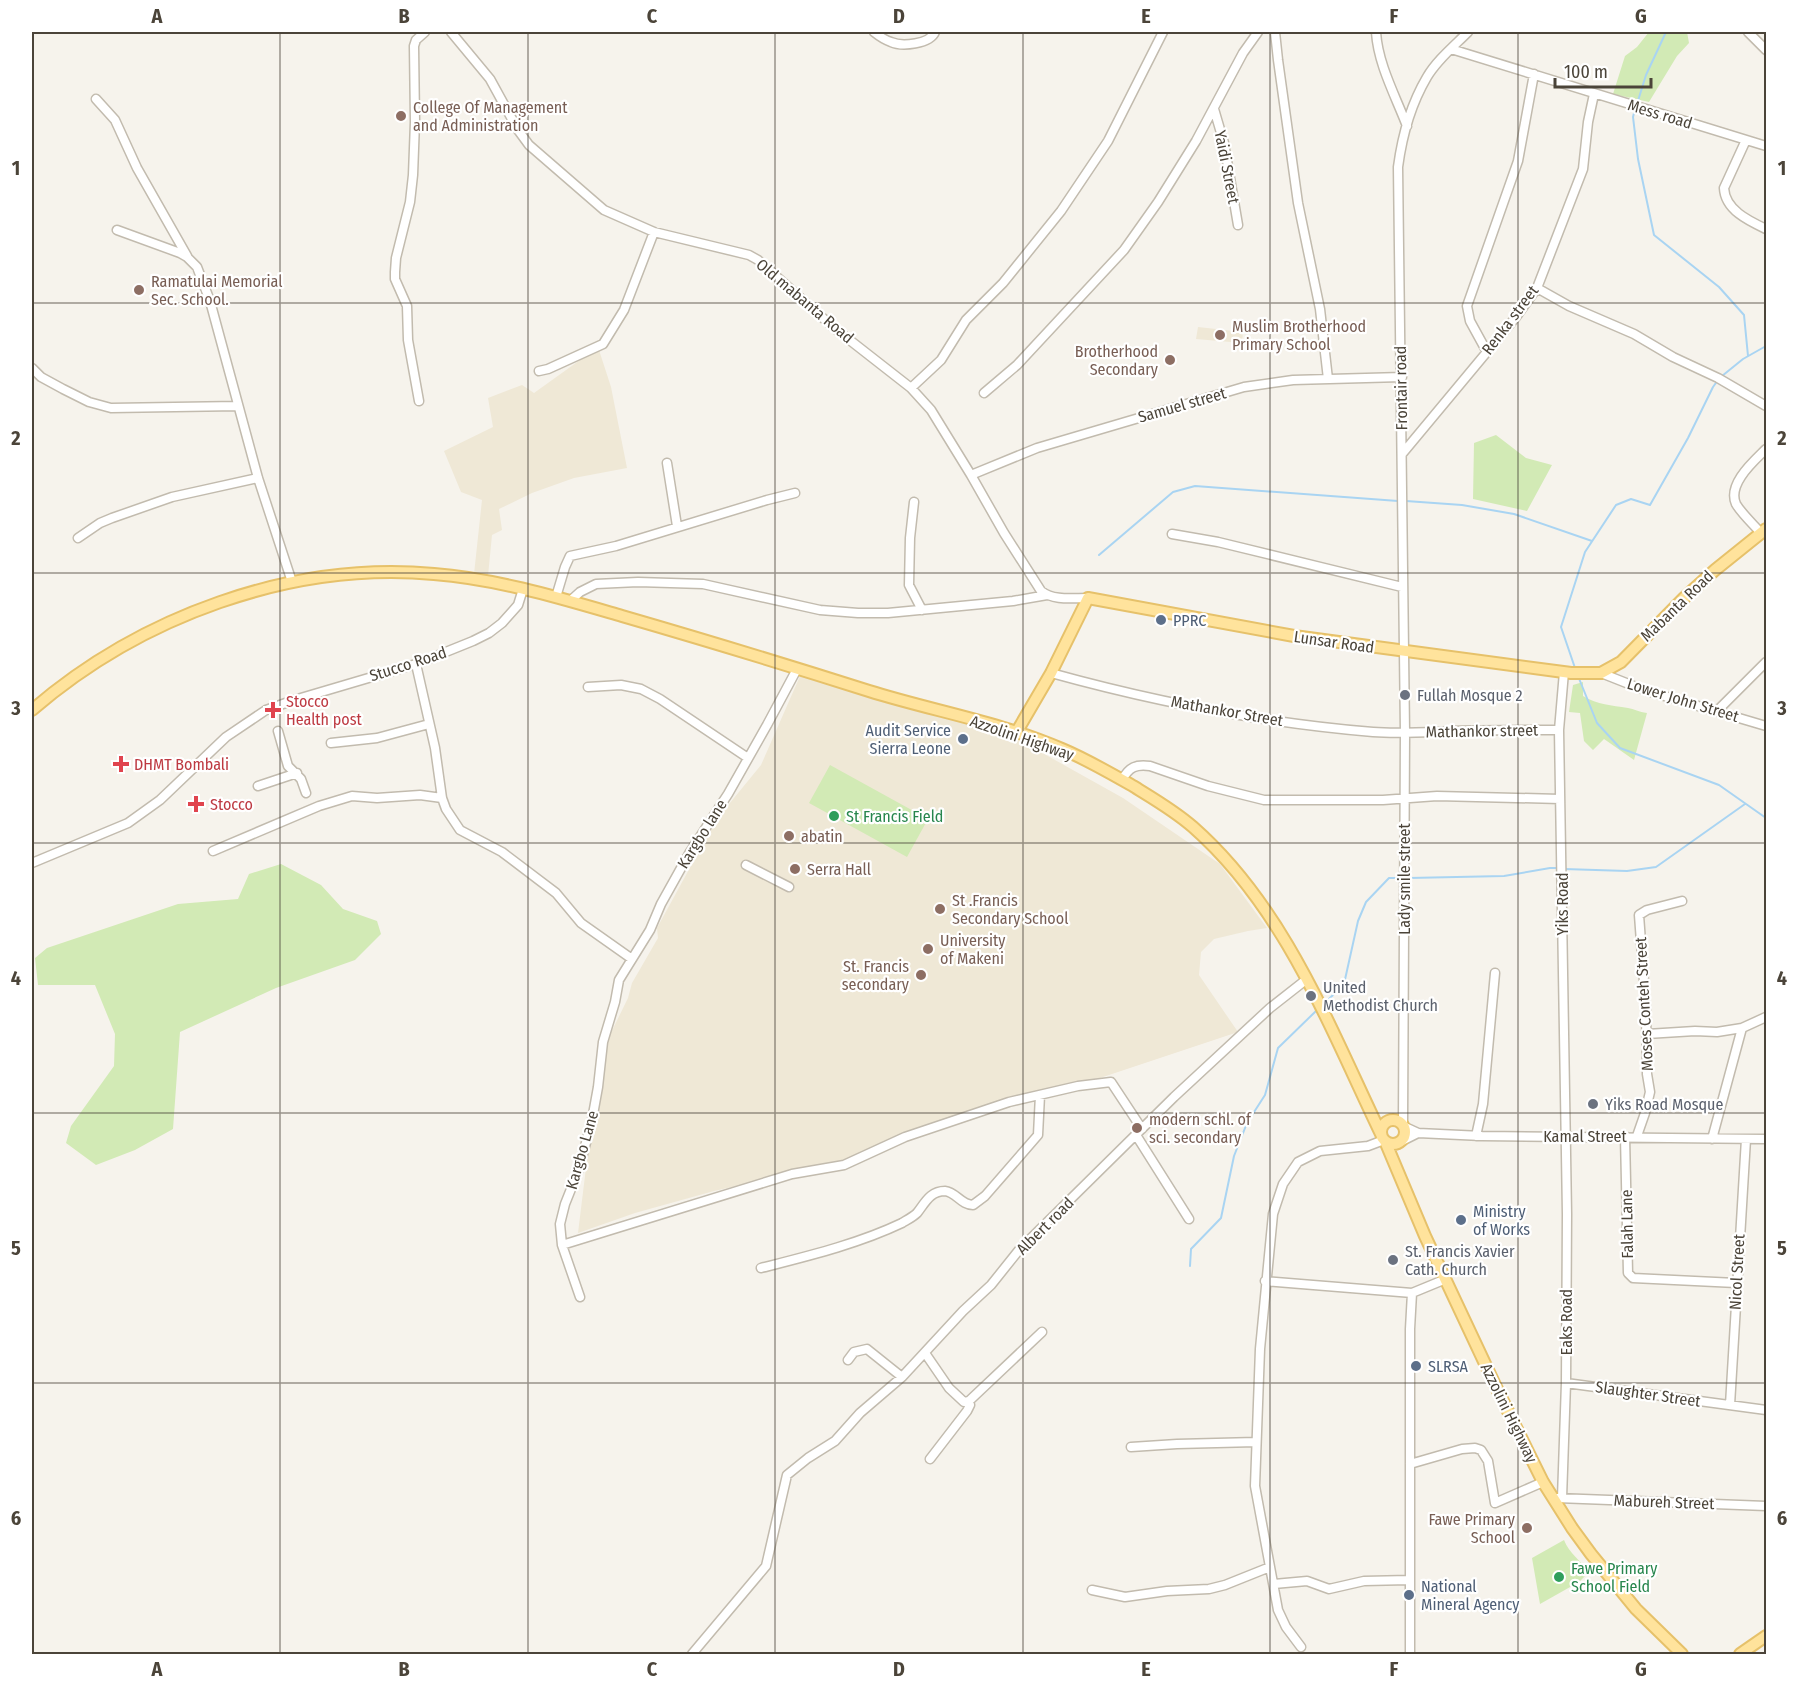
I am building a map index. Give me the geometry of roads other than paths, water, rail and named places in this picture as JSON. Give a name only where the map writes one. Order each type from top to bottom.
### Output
[{"type":"main road","name":"Mabanta Road","points":[[1601,673],[1621,662],[1684,598],[1764,531]]},
{"type":"main road","name":"Azzolini Highway","points":[[32,710],[86,668],[120,647],[195,612],[233,598],[292,582],[398,572],[457,576],[523,589],[689,635],[1062,748],[1122,780],[1175,812],[1224,857],[1265,909],[1307,979],[1395,1163],[1425,1236],[1543,1482],[1557,1498],[1580,1538],[1629,1600],[1682,1654]]},
{"type":"main road","name":"Lunsar Road","points":[[1088,598],[1253,629],[1403,651],[1567,672],[1601,673]]},
{"type":"main road","points":[[1016,733],[1051,673],[1088,598]]},
{"type":"main road","points":[[1371,1113],[1398,1123],[1405,1137],[1400,1142],[1395,1163]]},
{"type":"main road","points":[[1398,1123],[1381,1128],[1383,1138],[1391,1144],[1400,1142]]},
{"type":"main road","points":[[1740,1654],[1767,1636]]},
{"type":"street","points":[[419,401],[408,340],[407,306],[395,279],[395,272],[396,258],[410,202],[413,175],[414,46],[416,40],[425,32]]},
{"type":"street","name":"Old mabanta Road","points":[[451,32],[490,79],[518,130],[529,145],[604,210],[654,232],[748,255],[758,260],[833,327],[911,388],[941,424],[1034,582],[1047,596]]},
{"type":"street","points":[[874,32],[891,43],[900,45],[928,40],[934,36],[935,32]]},
{"type":"street","points":[[911,388],[941,360],[966,320],[1002,283],[1061,211],[1108,141],[1163,32]]},
{"type":"street","points":[[984,393],[1017,365],[1124,249],[1163,194],[1214,109],[1243,53],[1258,32]]},
{"type":"street","points":[[1275,32],[1297,193],[1320,309],[1328,379]]},
{"type":"street","points":[[1376,32],[1381,62],[1407,126]]},
{"type":"street","name":"Frontair road","points":[[1403,651],[1398,167],[1407,126],[1426,78],[1468,32]]},
{"type":"street","points":[[1748,32],[1767,50]]},
{"type":"street","name":"Mess road","points":[[1451,49],[1767,146]]},
{"type":"street","points":[[1487,352],[1470,321],[1467,306],[1518,161],[1534,75]]},
{"type":"street","name":"Renka street","points":[[1402,453],[1487,352],[1537,288],[1583,169],[1588,122],[1594,94]]},
{"type":"street","points":[[96,99],[115,120],[141,177],[187,257],[197,267],[210,301],[258,478],[292,582]]},
{"type":"street","name":"Yaidi Street","points":[[1214,109],[1224,143],[1238,225]]},
{"type":"street","points":[[1746,140],[1724,188],[1724,193],[1737,212],[1750,222],[1767,229]]},
{"type":"street","points":[[117,230],[187,257]]},
{"type":"street","points":[[540,371],[603,344],[624,310],[654,232]]},
{"type":"street","points":[[1537,288],[1569,306],[1634,334],[1673,357],[1720,378],[1767,406]]},
{"type":"street","points":[[32,368],[41,377],[63,389],[89,402],[111,408],[238,406]]},
{"type":"street","name":"Samuel street","points":[[971,475],[1037,448],[1244,387],[1293,380],[1401,377]]},
{"type":"street","points":[[1764,531],[1738,507],[1733,491],[1757,458],[1767,449]]},
{"type":"street","points":[[668,463],[677,526]]},
{"type":"street","points":[[78,538],[106,520],[172,497],[258,478]]},
{"type":"street","points":[[556,597],[570,556],[616,546],[677,526],[795,494]]},
{"type":"street","points":[[914,502],[908,564],[909,585],[922,610]]},
{"type":"street","points":[[1172,534],[1218,542],[1402,587]]},
{"type":"street","points":[[570,601],[596,584],[673,582],[730,589],[820,610],[888,613],[1013,602],[1047,596],[1088,598]]},
{"type":"street","name":"Stucco Road","points":[[32,863],[128,823],[168,792],[226,737],[266,710],[416,664],[489,633],[518,605],[523,589]]},
{"type":"street","name":"Lady smile street","points":[[1398,1123],[1403,1107],[1405,733],[1403,651]]},
{"type":"street","points":[[1717,711],[1767,662]]},
{"type":"street","points":[[416,664],[442,798],[446,809],[460,830],[502,852],[556,893],[580,923],[632,958]]},
{"type":"street","name":"Kargbo lane","points":[[615,1002],[619,980],[650,930],[661,904],[690,852],[748,758],[797,669]]},
{"type":"street","name":"Yiks Road","points":[[1564,1137],[1559,730],[1567,672]]},
{"type":"street","name":"Mathankor Street","points":[[1051,673],[1096,686],[1252,717],[1374,732],[1405,733]]},
{"type":"street","name":"Lower John Street","points":[[1601,673],[1644,690],[1767,726]]},
{"type":"street","points":[[588,687],[621,685],[641,689],[660,699],[748,758]]},
{"type":"street","points":[[331,744],[376,738],[429,724]]},
{"type":"street","name":"Mathankor street","points":[[1405,733],[1559,730]]},
{"type":"street","points":[[278,731],[288,766],[302,778],[306,793]]},
{"type":"street","points":[[1122,780],[1132,767],[1139,765],[1150,766],[1239,795],[1264,800],[1437,796],[1560,799]]},
{"type":"street","points":[[258,786],[297,773]]},
{"type":"street","points":[[213,851],[319,806],[352,796],[377,798],[420,795],[442,798]]},
{"type":"street","points":[[746,865],[789,887]]},
{"type":"street","name":"Moses Conteh Street","points":[[1637,1136],[1650,1092],[1639,915],[1647,910],[1682,901]]},
{"type":"street","points":[[1476,1136],[1484,1104],[1496,973]]},
{"type":"street","name":"Albert road","points":[[692,1654],[766,1566],[787,1475],[835,1441],[860,1413],[902,1377],[963,1311],[991,1285],[1018,1250],[1270,1008],[1307,979]]},
{"type":"street","name":"Kargbo Lane","points":[[580,1297],[562,1245],[560,1224],[579,1169],[592,1120],[603,1042],[615,1002]]},
{"type":"street","points":[[1647,1034],[1717,1032],[1742,1028],[1767,1017]]},
{"type":"street","points":[[1712,1138],[1742,1028]]},
{"type":"street","points":[[562,1245],[792,1174],[844,1165],[905,1137],[1010,1102],[1078,1086],[1111,1082],[1189,1219]]},
{"type":"street","points":[[761,1268],[841,1245],[900,1224],[918,1212],[927,1198],[944,1191],[963,1203],[973,1205],[985,1196],[1038,1135],[1040,1095]]},
{"type":"street","name":"Kamal Street","points":[[1398,1123],[1418,1133],[1476,1136],[1767,1139]]},
{"type":"street","points":[[1400,1142],[1418,1133]]},
{"type":"street","name":"Falah Lane","points":[[1625,1136],[1628,1273],[1630,1276],[1736,1283]]},
{"type":"street","name":"Eaks Road","points":[[1557,1498],[1566,1383],[1567,1214],[1564,1137]]},
{"type":"street","points":[[1301,1647],[1286,1627],[1278,1610],[1256,1486],[1260,1349],[1273,1214],[1282,1184],[1293,1166],[1307,1156],[1320,1151],[1368,1146],[1383,1138]]},
{"type":"street","name":"Nicol Street","points":[[1730,1405],[1746,1139]]},
{"type":"street","points":[[1265,1281],[1412,1293],[1446,1279]]},
{"type":"street","points":[[1410,1654],[1410,1329],[1412,1293]]},
{"type":"street","points":[[930,1459],[967,1411],[969,1401],[1042,1332]]},
{"type":"street","points":[[848,1360],[854,1352],[867,1349],[902,1377]]},
{"type":"street","points":[[925,1353],[961,1400],[969,1401]]},
{"type":"street","name":"Slaughter Street","points":[[1566,1383],[1730,1405]]},
{"type":"street","points":[[1730,1405],[1767,1410]]},
{"type":"street","points":[[1131,1447],[1256,1442]]},
{"type":"street","points":[[1410,1464],[1462,1449],[1481,1450],[1488,1461],[1495,1503],[1543,1482]]},
{"type":"street","name":"Mabureh Street","points":[[1557,1498],[1767,1506]]},
{"type":"street","points":[[1092,1590],[1125,1597],[1167,1591],[1209,1589],[1270,1567]]},
{"type":"street","points":[[1275,1584],[1307,1581],[1329,1589],[1337,1589],[1364,1581],[1409,1580]]},
{"type":"waterway","points":[[1637,104],[1646,75],[1666,32]]},
{"type":"waterway","points":[[1635,109],[1633,117],[1638,159],[1654,235],[1719,287],[1744,315],[1748,356]]},
{"type":"waterway","points":[[1722,376],[1743,359],[1766,346]]},
{"type":"waterway","points":[[1575,668],[1561,627],[1585,552],[1616,505],[1631,499],[1650,505],[1718,380]]},
{"type":"waterway","points":[[1099,555],[1173,492],[1195,486],[1398,501]]},
{"type":"waterway","points":[[1406,501],[1462,505],[1514,514],[1592,541]]},
{"type":"waterway","points":[[1578,676],[1597,723],[1620,748],[1719,785],[1766,818]]},
{"type":"waterway","points":[[1564,869],[1627,871],[1656,867],[1745,804]]},
{"type":"waterway","points":[[1409,878],[1504,876],[1558,868]]},
{"type":"waterway","points":[[1325,1003],[1344,984],[1358,921],[1366,902],[1389,878],[1400,878]]},
{"type":"waterway","points":[[1190,1266],[1191,1249],[1221,1218],[1234,1156],[1247,1123],[1265,1095],[1278,1048],[1316,1011]]},
{"type":"place","name":"College Of Management and Administration","points":[[401,116]]},
{"type":"place","name":"Ramatulai Memorial Sec. School.","points":[[139,290]]},
{"type":"place","name":"Muslim Brotherhood Primary School","points":[[1220,335]]},
{"type":"place","name":"Brotherhood Secondary","points":[[1170,360]]},
{"type":"place","name":"PPRC","points":[[1161,620]]},
{"type":"place","name":"Fullah Mosque 2","points":[[1405,695]]},
{"type":"place","name":"Stocco Health post","points":[[273,710]]},
{"type":"place","name":"Audit Service Sierra Leone","points":[[963,739]]},
{"type":"place","name":"DHMT Bombali","points":[[121,764]]},
{"type":"place","name":"Stocco","points":[[196,804]]},
{"type":"place","name":"St Francis Field","points":[[834,816]]},
{"type":"place","name":"abatin","points":[[789,836]]},
{"type":"place","name":"Serra Hall","points":[[795,869]]},
{"type":"place","name":"St .Francis Secondary School","points":[[940,909]]},
{"type":"place","name":"University of Makeni","points":[[928,949]]},
{"type":"place","name":"St. Francis secondary","points":[[921,975]]},
{"type":"place","name":"United Methodist Church","points":[[1311,996]]},
{"type":"place","name":"Yiks Road Mosque","points":[[1593,1104]]},
{"type":"place","name":"modern schl. of sci. secondary","points":[[1137,1128]]},
{"type":"place","name":"Ministry of Works","points":[[1461,1220]]},
{"type":"place","name":"St. Francis Xavier Cath. Church","points":[[1393,1260]]},
{"type":"place","name":"SLRSA","points":[[1416,1366]]},
{"type":"place","name":"Fawe Primary School","points":[[1527,1528]]},
{"type":"place","name":"Fawe Primary School Field","points":[[1559,1577]]},
{"type":"place","name":"National Mineral Agency","points":[[1409,1595]]}]
